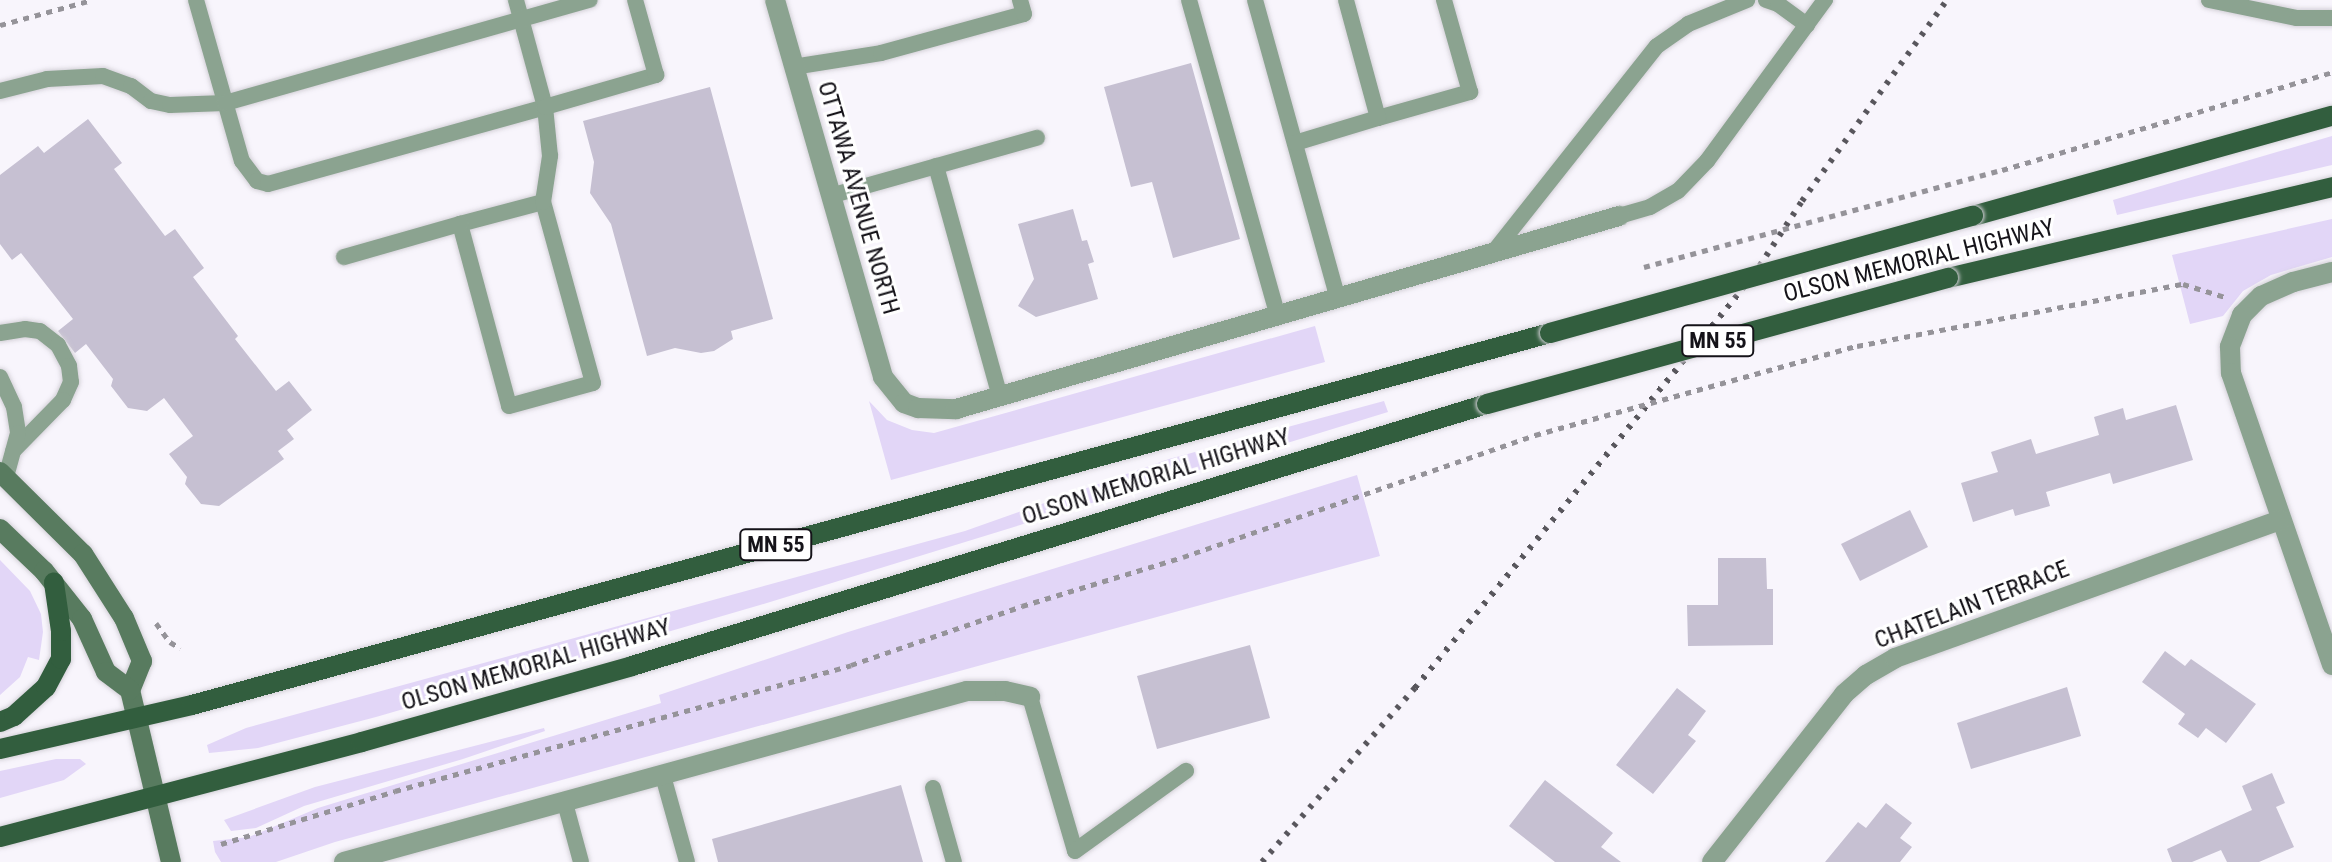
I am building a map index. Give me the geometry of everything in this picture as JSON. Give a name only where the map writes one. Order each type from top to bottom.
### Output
[{"type":"main road","name":"OLSON MEMORIAL HIGHWAY","points":[[0,749],[138,720],[2332,116]]},
{"type":"main road","name":"OLSON MEMORIAL HIGHWAY","points":[[0,837],[632,666],[1487,404],[1948,278],[2332,187]]},
{"type":"main road","points":[[0,722],[14,716],[46,687],[61,659],[61,631],[54,583]]},
{"type":"street","name":"OTTAWA AVENUE NORTH","points":[[775,0],[883,377],[904,403],[935,411],[1000,396]]},
{"type":"street","points":[[1000,396],[1619,216]]},
{"type":"street","points":[[2332,272],[2293,282],[2261,296],[2244,313],[2230,347],[2231,373],[2332,665]]},
{"type":"street","points":[[3,475],[62,533],[103,580],[124,618],[142,661],[130,690],[171,862]]},
{"type":"street","name":"CHATELAIN TERRACE","points":[[1712,862],[1844,694],[1866,675],[1895,658],[2281,520]]},
{"type":"street","points":[[0,529],[54,583],[82,619],[106,672],[130,690]]},
{"type":"street","points":[[344,862],[967,691],[1005,691],[1030,697]]},
{"type":"lane","points":[[196,0],[248,173],[257,181],[268,184],[656,75],[635,0]]},
{"type":"lane","points":[[460,224],[509,406],[593,383],[543,202],[550,156],[545,107],[516,0]]},
{"type":"lane","points":[[0,91],[47,79],[103,76],[131,86],[151,101],[225,103],[590,0]]},
{"type":"lane","points":[[793,67],[881,53],[1024,14],[1020,0]]},
{"type":"lane","points":[[1189,0],[1278,317]]},
{"type":"lane","points":[[1255,0],[1338,299]]},
{"type":"lane","points":[[1346,0],[1378,118]]},
{"type":"lane","points":[[1295,143],[1470,92],[1444,0]]},
{"type":"lane","points":[[1492,254],[1657,46],[1688,24],[1747,0]]},
{"type":"lane","points":[[1766,0],[1778,4],[1807,25]]},
{"type":"lane","points":[[1619,216],[1650,207],[1678,191],[1707,161],[1825,0]]},
{"type":"lane","points":[[2209,0],[2297,18],[2332,18]]},
{"type":"lane","points":[[830,196],[1037,138]]},
{"type":"lane","points":[[936,166],[1000,396]]},
{"type":"lane","points":[[344,257],[543,202]]},
{"type":"lane","points":[[0,333],[25,329],[40,331],[58,345],[69,366],[71,382],[63,400],[13,451]]},
{"type":"lane","points":[[0,377],[14,407],[18,433],[3,475]]},
{"type":"lane","points":[[1030,697],[1075,851],[1186,771]]},
{"type":"lane","points":[[663,776],[687,862]]},
{"type":"lane","points":[[933,788],[954,862]]},
{"type":"lane","points":[[565,803],[581,862]]},
{"type":"path","points":[[0,25],[92,0]]},
{"type":"path","points":[[1644,267],[2002,170],[2332,72]]},
{"type":"path","points":[[221,844],[395,791],[851,665],[1183,557],[1535,435],[1857,346],[2183,284],[2220,293],[2244,313]]},
{"type":"shaded area","points":[[2332,136],[2332,165],[2117,215],[2113,200]]},
{"type":"shaded area","points":[[2332,219],[2332,257],[2271,275],[2243,291],[2223,316],[2190,324],[2172,255]]},
{"type":"shaded area","points":[[1315,326],[1325,362],[891,480],[869,401],[887,420],[912,430],[934,433]]},
{"type":"shaded area","points":[[1384,401],[1388,412],[760,605],[376,717],[258,748],[209,753],[207,745],[246,728],[965,531],[1169,459]]},
{"type":"shaded area","points":[[1357,475],[1380,556],[335,842],[276,862],[221,862],[215,852],[213,841],[249,837],[318,808],[661,703],[659,695],[848,632]]},
{"type":"shaded area","points":[[0,560],[30,591],[41,614],[43,632],[39,660],[28,657],[20,677],[0,695]]},
{"type":"shaded area","points":[[544,728],[545,731],[463,759],[304,806],[256,828],[231,831],[224,820],[315,787]]},
{"type":"shaded area","points":[[56,759],[80,759],[86,764],[64,780],[0,798],[0,771]]},
{"type":"building","points":[[1191,63],[1240,239],[1173,258],[1152,182],[1131,187],[1104,87]]},
{"type":"building","points":[[710,87],[773,319],[731,331],[733,339],[714,351],[701,353],[675,348],[647,356],[611,224],[590,193],[594,162],[583,121]]},
{"type":"building","points":[[88,119],[122,163],[114,169],[165,236],[175,229],[204,268],[193,277],[238,336],[235,339],[276,391],[289,381],[312,410],[287,430],[294,439],[278,451],[284,459],[219,506],[201,504],[185,484],[187,477],[169,454],[193,436],[164,398],[147,411],[128,408],[111,386],[113,379],[86,344],[75,353],[58,331],[73,319],[21,253],[12,260],[0,244],[0,175],[38,146],[44,153]]},
{"type":"building","points":[[1073,209],[1082,241],[1087,240],[1094,262],[1088,264],[1098,299],[1036,317],[1018,306],[1034,279],[1018,224]]},
{"type":"building","points":[[2176,405],[2193,460],[2113,484],[2110,473],[2046,492],[2050,506],[2015,516],[2013,509],[1973,522],[1961,483],[1998,472],[1991,452],[2031,439],[2036,454],[2099,435],[2094,417],[2123,408],[2126,420]]},
{"type":"building","points":[[1910,510],[1928,547],[1860,581],[1841,544]]},
{"type":"building","points":[[1718,558],[1766,558],[1767,589],[1773,589],[1773,645],[1688,646],[1687,605],[1718,605]]},
{"type":"building","points":[[1250,645],[1270,718],[1157,749],[1137,676]]},
{"type":"building","points":[[2165,651],[2185,666],[2191,659],[2256,704],[2226,743],[2206,728],[2198,738],[2178,724],[2185,714],[2142,682]]},
{"type":"building","points":[[2067,687],[2081,736],[1971,769],[1957,723]]},
{"type":"building","points":[[1677,688],[1706,711],[1688,735],[1696,741],[1653,794],[1616,765]]},
{"type":"building","points":[[2272,773],[2285,803],[2276,807],[2294,847],[2259,862],[2227,862],[2221,850],[2192,862],[2172,862],[2167,849],[2252,810],[2242,786]]},
{"type":"building","points":[[1545,780],[1613,833],[1601,847],[1621,862],[1555,862],[1509,826]]},
{"type":"building","points":[[901,785],[923,862],[718,862],[712,839]]},
{"type":"building","points":[[1886,803],[1912,823],[1900,838],[1912,847],[1900,862],[1825,862],[1858,822],[1866,828]]},
{"type":"railway","points":[[1262,862],[1415,688],[1753,276],[1802,201],[1947,0]]}]
